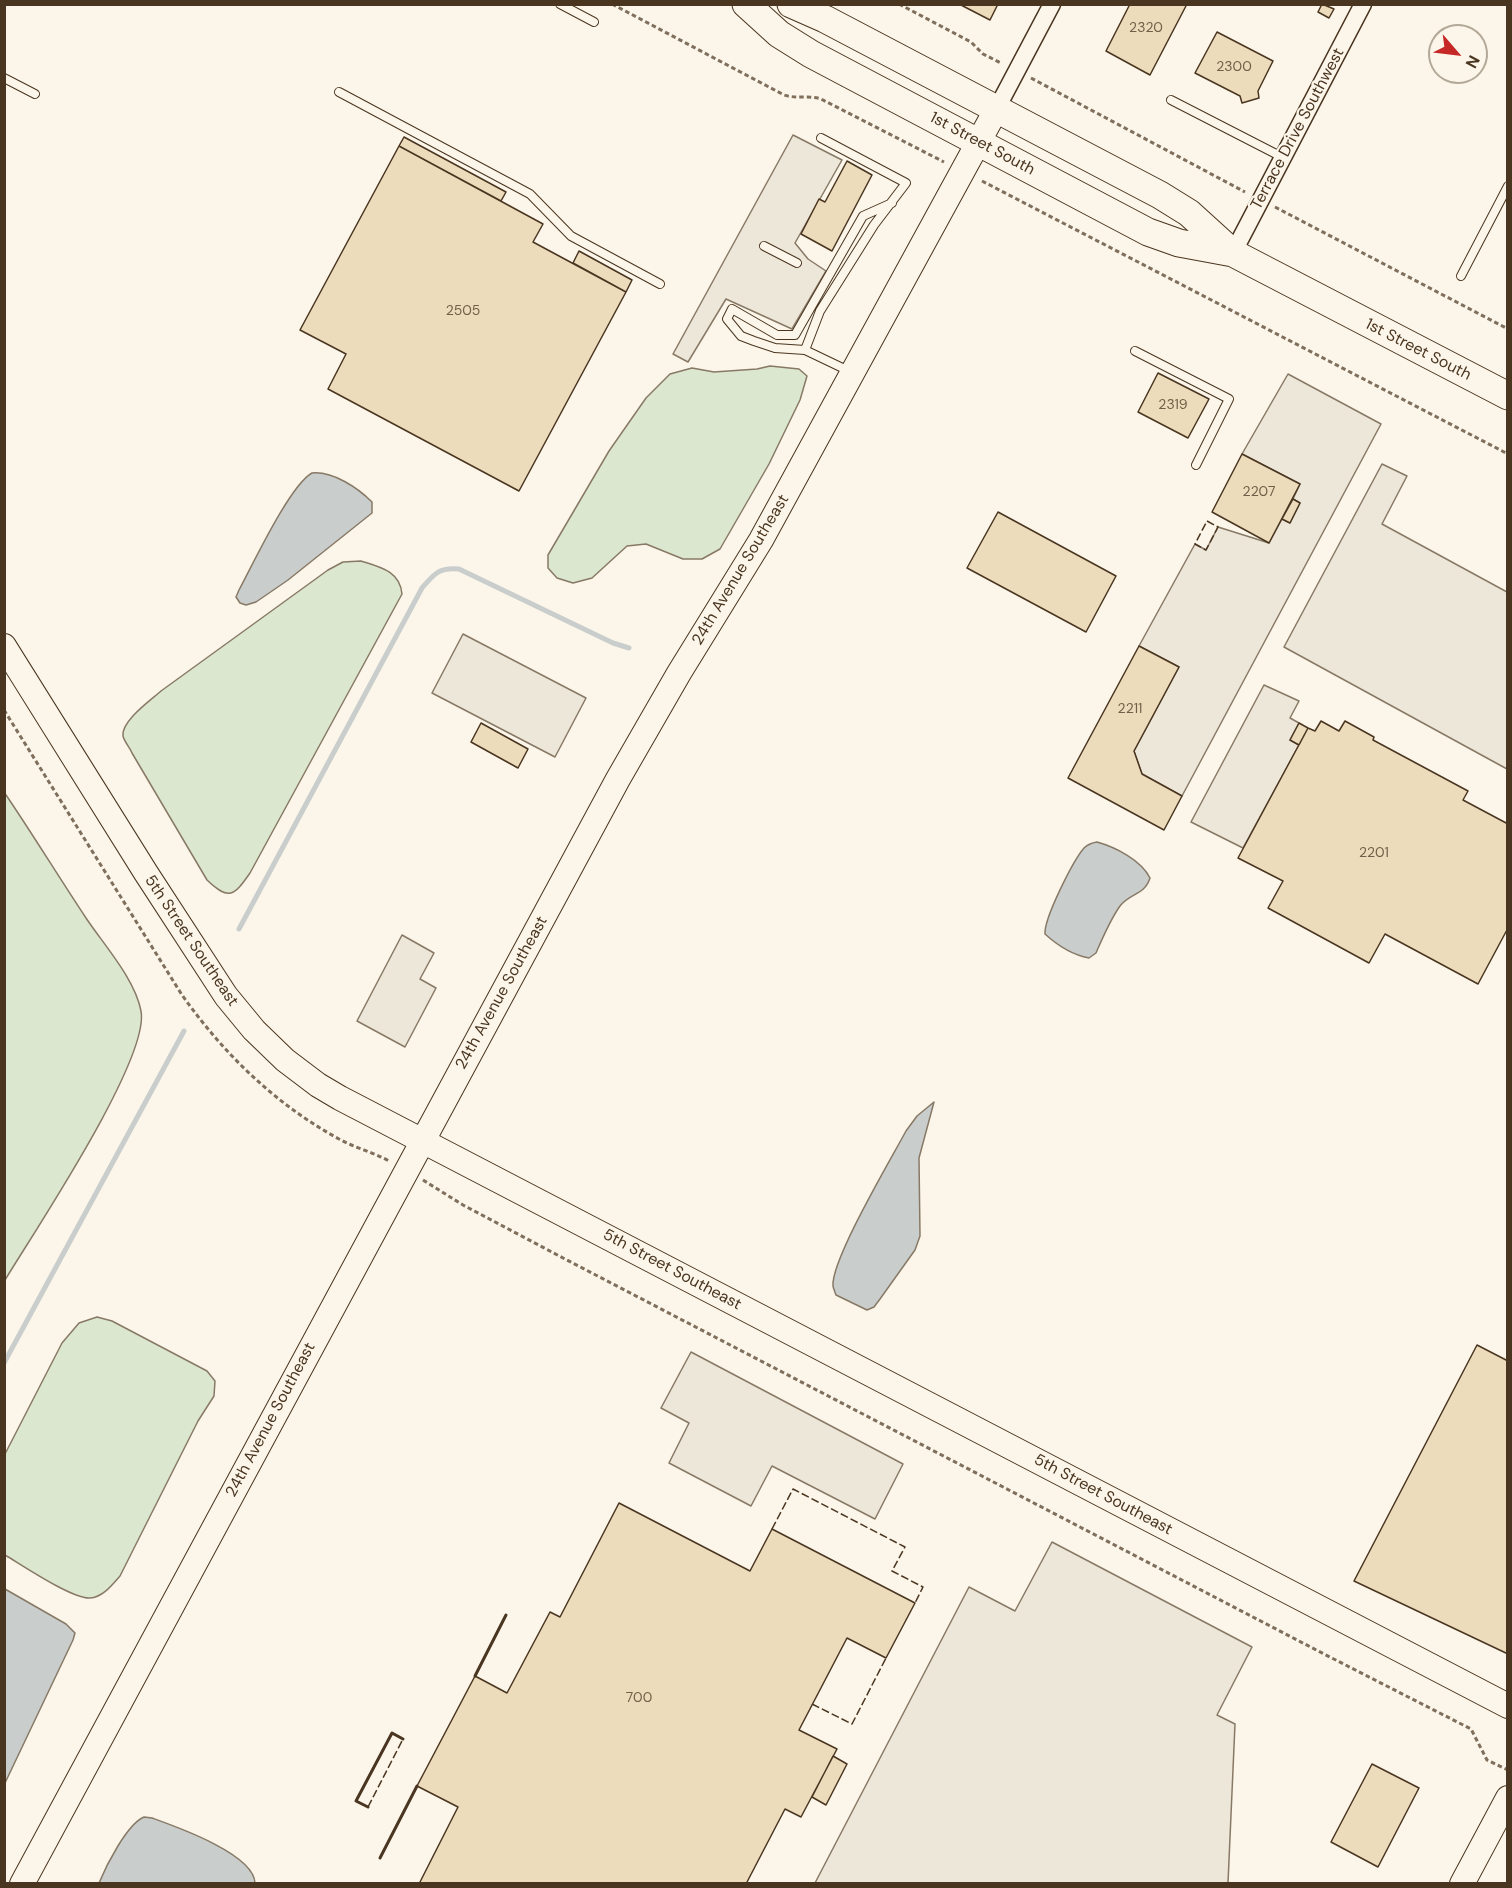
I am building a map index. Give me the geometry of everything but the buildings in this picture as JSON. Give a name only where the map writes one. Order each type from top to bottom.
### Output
[{"type":"main road","name":"1st Street South","points":[[746,4],[779,34],[811,54],[1148,232],[1179,243],[1233,254]]},
{"type":"main road","name":"1st Street South","points":[[791,4],[825,19],[1160,195],[1189,213],[1233,254],[1508,396]]},
{"type":"street","points":[[996,110],[1052,4]]},
{"type":"street","name":"Terrace Drive Southwest","points":[[1233,254],[1362,4]]},
{"type":"street","name":"24th Avenue Southeast","points":[[22,1884],[618,779],[679,673],[761,540],[996,110]]},
{"type":"street","name":"5th Street Southeast","points":[[4,646],[209,973],[235,1009],[269,1046],[300,1073],[340,1098],[422,1141],[1508,1706]]},
{"type":"street","points":[[1462,1884],[1508,1798]]},
{"type":"lane","points":[[560,4],[594,22]]},
{"type":"lane","points":[[4,78],[35,94]]},
{"type":"lane","points":[[339,92],[530,194],[571,236],[660,284]]},
{"type":"lane","points":[[1171,100],[1282,158]]},
{"type":"lane","points":[[805,350],[820,311],[874,225],[906,183],[821,138]]},
{"type":"lane","points":[[1461,276],[1508,186]]},
{"type":"lane","points":[[853,373],[805,350],[775,348],[754,342],[741,336],[727,319],[732,309],[777,334],[795,335],[863,216],[892,203]]},
{"type":"lane","points":[[764,246],[797,263]]},
{"type":"lane","points":[[754,342],[763,327]]},
{"type":"lane","points":[[1135,351],[1229,399],[1196,465]]},
{"type":"path","points":[[612,4],[784,95],[821,99],[1007,193],[1508,454]]},
{"type":"path","points":[[899,4],[971,42],[983,54],[1508,329]]},
{"type":"green space","points":[[770,366],[799,369],[807,376],[800,400],[769,464],[720,549],[702,559],[683,559],[646,544],[627,546],[592,578],[573,583],[557,578],[548,568],[548,555],[609,451],[646,398],[670,374],[692,368],[714,372]]},
{"type":"green space","points":[[361,561],[382,568],[393,575],[402,594],[250,873],[235,891],[226,893],[221,891],[207,880],[126,742],[123,736],[124,730],[138,711],[161,691],[328,570],[343,562]]},
{"type":"green space","points":[[4,792],[126,975],[138,999],[141,1011],[139,1034],[128,1067],[110,1105],[5,1280]]},
{"type":"green space","points":[[97,1317],[112,1321],[207,1371],[215,1381],[214,1396],[198,1421],[120,1576],[103,1593],[90,1598],[82,1597],[60,1587],[5,1555],[5,1454],[62,1343],[79,1323]]},
{"type":"shaded area","points":[[793,135],[842,160],[795,243],[808,259],[826,271],[792,329],[726,299],[688,362],[673,354]]},
{"type":"shaded area","points":[[1288,374],[1381,424],[1182,796],[1142,774],[1134,751],[1179,667],[1139,646],[1195,544],[1206,550],[1218,527],[1269,543],[1282,519],[1290,523],[1300,503],[1293,499],[1300,484],[1242,454]]},
{"type":"shaded area","points":[[1382,464],[1407,476],[1382,524],[1507,592],[1507,769],[1284,647]]},
{"type":"shaded area","points":[[312,473],[337,478],[360,491],[372,502],[372,513],[288,580],[256,602],[246,605],[240,603],[236,597],[272,526],[293,493]]},
{"type":"shaded area","points":[[463,634],[586,698],[555,757],[432,693]]},
{"type":"shaded area","points":[[1264,685],[1299,701],[1290,718],[1299,723],[1290,740],[1299,745],[1243,848],[1191,822]]},
{"type":"shaded area","points":[[1097,842],[1127,855],[1146,871],[1150,878],[1141,891],[1128,898],[1120,906],[1096,953],[1089,958],[1066,949],[1045,934],[1054,903],[1073,865],[1084,848]]},
{"type":"shaded area","points":[[402,935],[434,953],[420,979],[436,988],[405,1047],[357,1021]]},
{"type":"shaded area","points":[[934,1102],[919,1158],[920,1236],[915,1250],[880,1299],[874,1307],[867,1310],[836,1295],[833,1286],[835,1273],[851,1233],[906,1131],[917,1116]]},
{"type":"shaded area","points":[[691,1352],[903,1464],[875,1519],[772,1466],[751,1506],[669,1463],[689,1423],[661,1408]]},
{"type":"shaded area","points":[[1052,1542],[1252,1647],[1217,1715],[1235,1724],[1228,1883],[815,1883],[969,1587],[1015,1611]]},
{"type":"shaded area","points":[[5,1589],[66,1624],[75,1633],[5,1783]]},
{"type":"shaded area","points":[[144,1817],[178,1828],[229,1852],[251,1872],[255,1883],[99,1883],[124,1836],[137,1821]]},
{"type":"waterway","points":[[239,929],[422,588],[437,572],[459,569],[613,643],[629,648]]},
{"type":"waterway","points":[[4,1363],[184,1031]]},
{"type":"fence","points":[[1207,521],[1218,527],[1206,550],[1195,544],[1207,521]]},
{"type":"fence","points":[[772,1529],[793,1489],[905,1547],[892,1571],[923,1587],[915,1603]]},
{"type":"fence","points":[[812,1704],[852,1724],[886,1658]]},
{"type":"fence","points":[[368,1807],[403,1739]]},
{"type":"wall","points":[[475,1676],[506,1615]]},
{"type":"wall","points":[[368,1807],[356,1801],[392,1733],[403,1739]]},
{"type":"wall","points":[[380,1858],[417,1786]]}]
